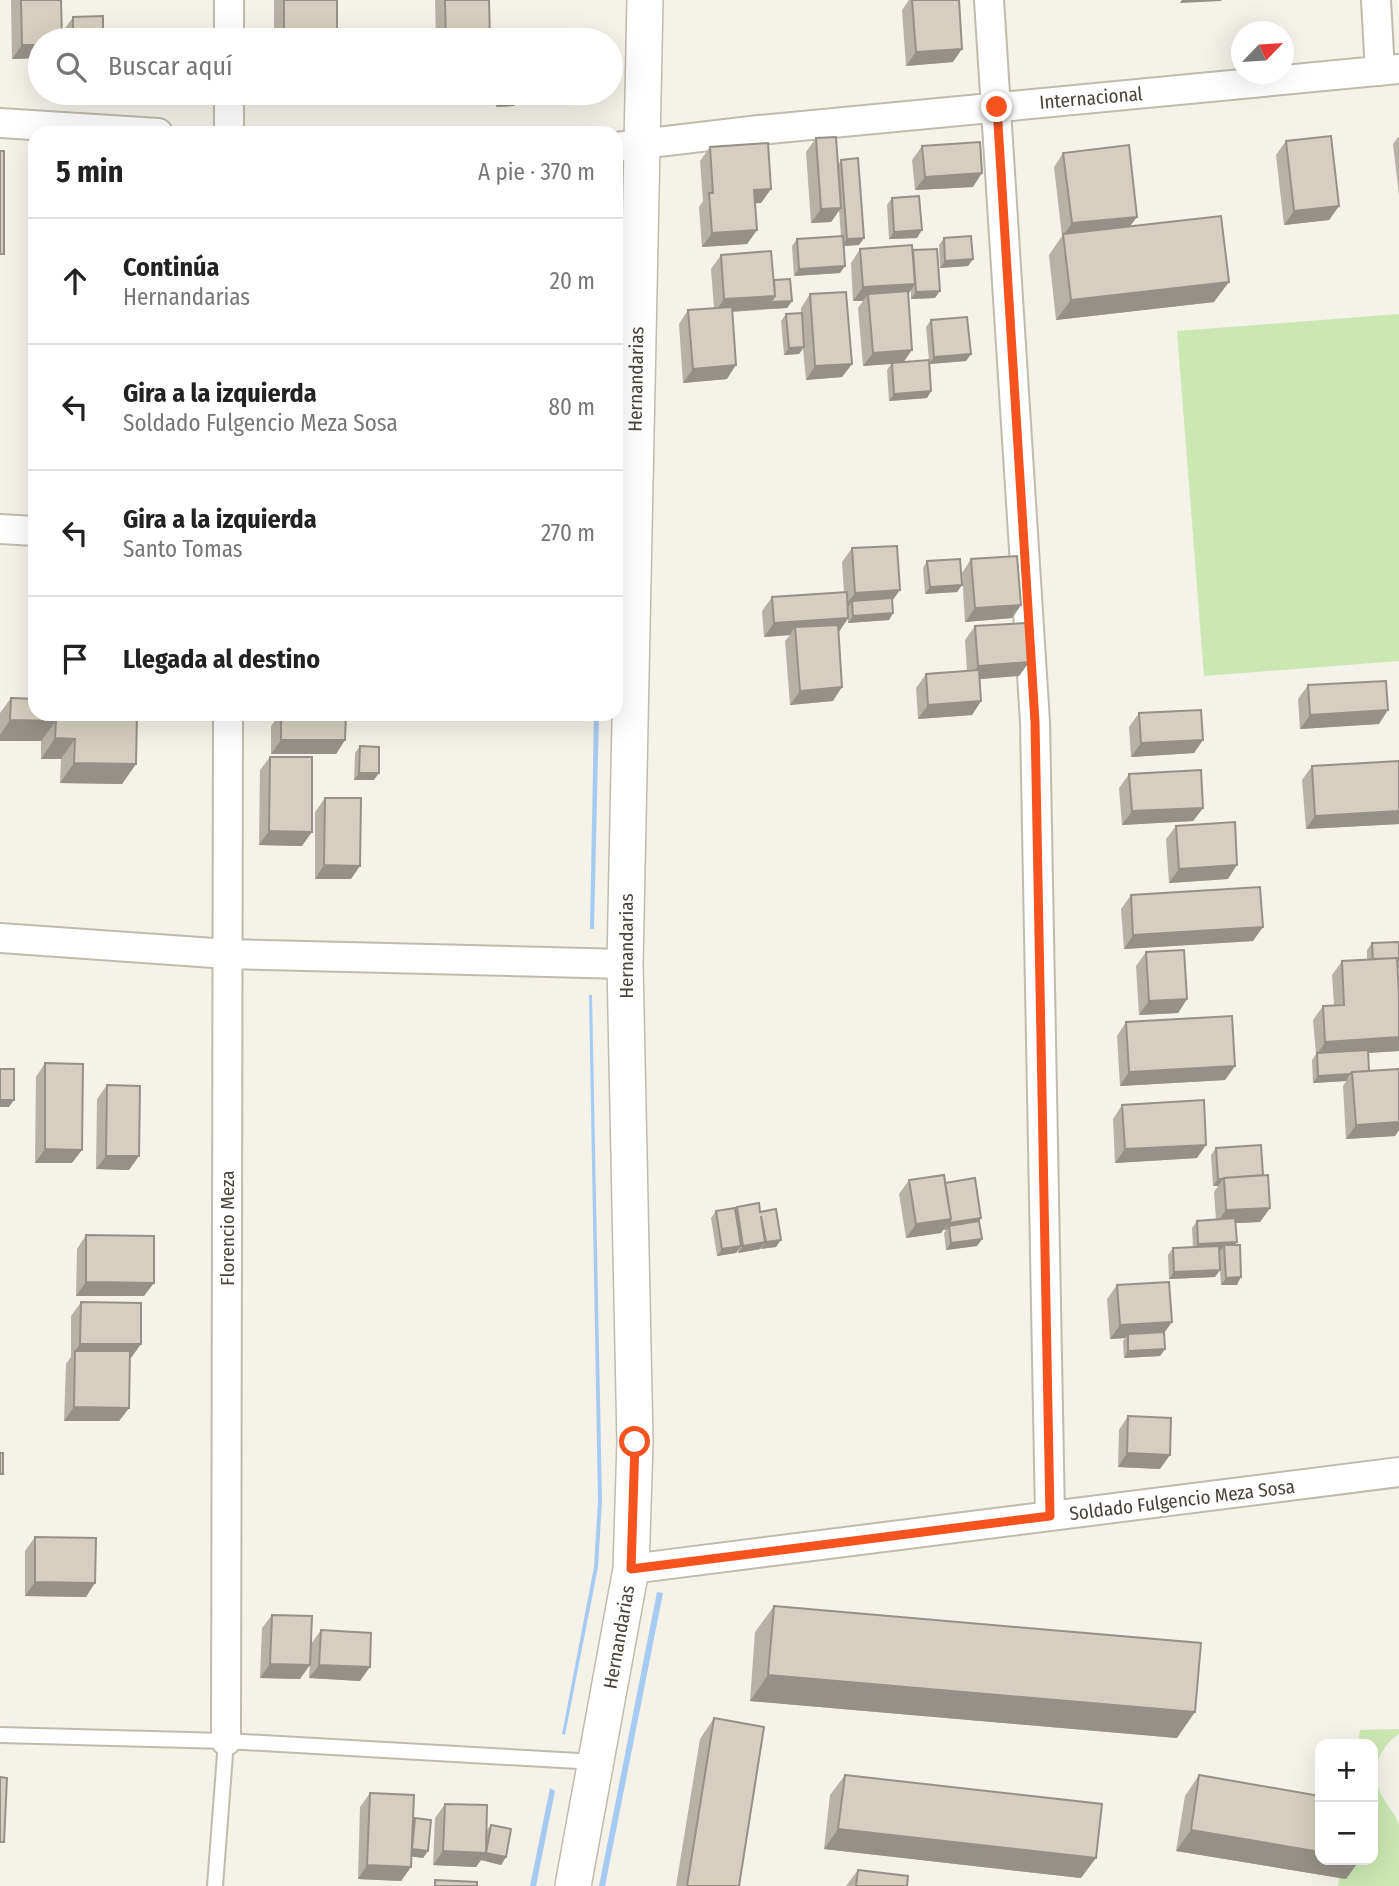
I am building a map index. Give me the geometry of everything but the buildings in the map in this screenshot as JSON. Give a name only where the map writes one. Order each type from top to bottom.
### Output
[{"type":"street","points":[[229,0],[229,28]]},
{"type":"street","name":"Hernandarias","points":[[573,1886],[631,1569],[635,1442],[625,964],[630,642],[629,146],[645,0]]},
{"type":"street","points":[[989,0],[1035,722],[1050,1516]]},
{"type":"street","points":[[1376,0],[1390,70]]},
{"type":"street","name":"Internacional","points":[[629,146],[759,130],[1390,70]]},
{"type":"street","points":[[229,105],[229,126]]},
{"type":"street","points":[[0,123],[47,126]]},
{"type":"street","points":[[0,529],[28,531]]},
{"type":"street","name":"Florencio Meza","points":[[226,1741],[228,721]]},
{"type":"street","points":[[0,938],[228,954],[625,964]]},
{"type":"street","name":"Soldado Fulgencio Meza Sosa","points":[[631,1569],[1399,1472]]},
{"type":"lane","points":[[0,1735],[226,1741],[597,1762]]},
{"type":"lane","points":[[215,1886],[226,1741]]},
{"type":"green space","points":[[1399,314],[1399,661],[1204,676],[1177,331]]},
{"type":"green space","points":[[1399,1729],[1399,1734],[1386,1746],[1378,1762],[1378,1739],[1359,1739],[1360,1730]]},
{"type":"green space","points":[[1378,1787],[1399,1825],[1399,1886],[1338,1886],[1341,1865],[1378,1865]]},
{"type":"water","points":[[594,721],[599,721],[594,929],[590,929]]},
{"type":"water","points":[[589,995],[592,995],[602,1501],[598,1567],[565,1735],[562,1734],[594,1567],[598,1502]]},
{"type":"water","points":[[657,1592],[663,1593],[605,1886],[599,1886]]},
{"type":"water","points":[[550,1788],[555,1791],[536,1886],[530,1886]]},
{"type":"route","points":[[635,1442],[631,1569],[1050,1516],[1035,722],[997,107]]}]
